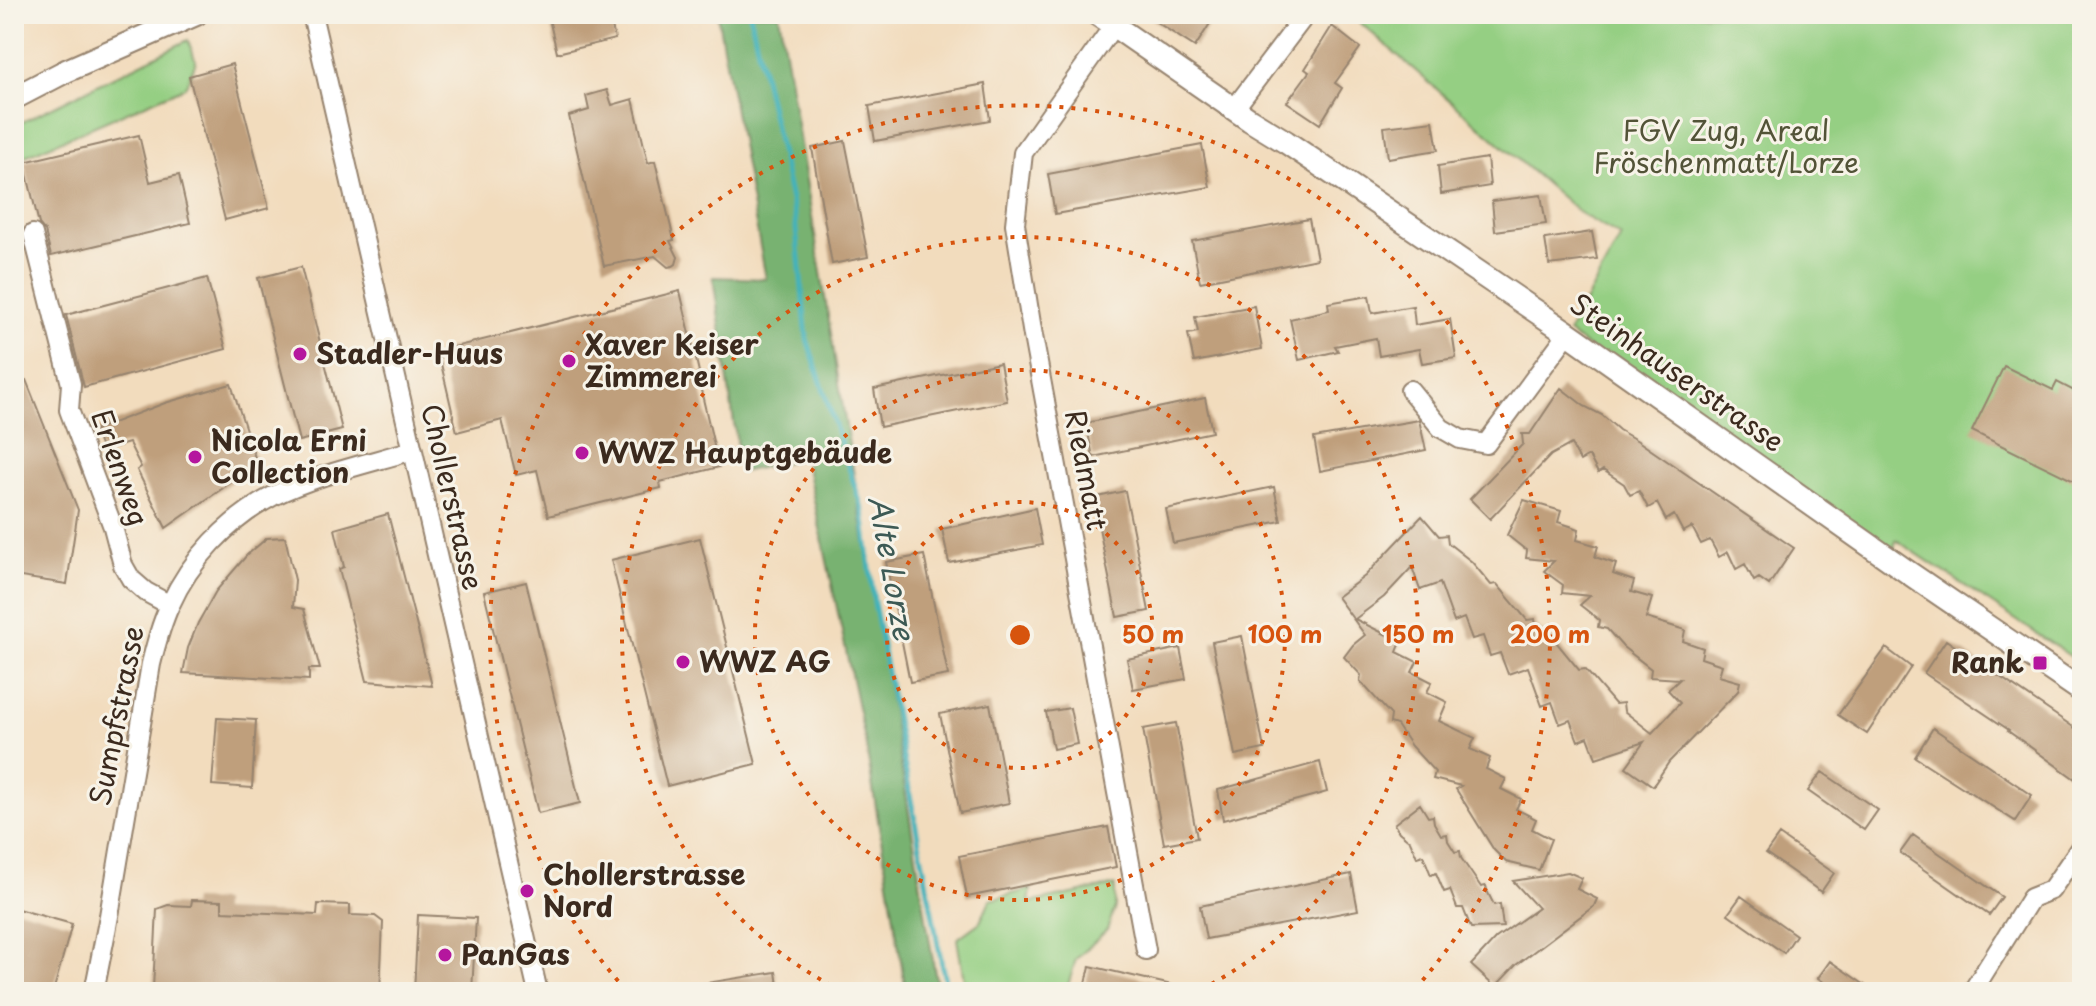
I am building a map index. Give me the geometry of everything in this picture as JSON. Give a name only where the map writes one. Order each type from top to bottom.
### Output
[{"type":"street","points":[[14,98],[66,71],[196,14]]},
{"type":"street","name":"Chollerstrasse","points":[[312,14],[538,992]]},
{"type":"street","points":[[1234,109],[1306,14]]},
{"type":"street","name":"Steinhauserstrasse","points":[[1105,19],[1568,333],[2082,691]]},
{"type":"street","name":"Riedmatt","points":[[1105,19],[1023,153],[1015,224],[1146,950]]},
{"type":"street","name":"Erlenweg","points":[[33,234],[71,384],[69,410],[113,527],[123,565],[131,579],[146,592],[170,605]]},
{"type":"street","points":[[1410,390],[1441,428],[1460,439],[1486,444],[1568,333]]},
{"type":"street","name":"Sumpfstrasse","points":[[94,992],[148,677],[159,634],[187,574],[223,532],[272,497],[300,485],[413,450]]},
{"type":"street","points":[[1972,992],[2031,898],[2051,890],[2082,845]]},
{"type":"green space","points":[[717,14],[779,14],[938,992],[906,992],[865,740],[805,458],[741,472],[713,277],[766,279]]},
{"type":"green space","name":"FGV Zug, Areal Fröschenmatt/Lorze","points":[[1350,14],[2082,14],[2082,664],[1896,540],[1891,561],[1568,333],[1621,237],[1581,214]]},
{"type":"green space","points":[[188,40],[196,62],[185,87],[14,161],[14,126]]},
{"type":"green space","points":[[1115,885],[1115,907],[1107,930],[1076,959],[1066,992],[966,992],[957,939],[980,922],[990,900],[1031,889],[1029,903]]},
{"type":"building","points":[[548,14],[609,14],[615,39],[557,53]]},
{"type":"building","points":[[1144,14],[1216,14],[1195,47]]},
{"type":"building","points":[[1332,26],[1360,48],[1335,83],[1342,88],[1320,124],[1287,102],[1309,72],[1305,69]]},
{"type":"building","points":[[232,64],[269,208],[225,220],[189,76]]},
{"type":"building","points":[[985,84],[990,120],[875,141],[869,106]]},
{"type":"building","points":[[607,90],[612,105],[633,99],[648,163],[655,161],[674,240],[670,241],[678,257],[673,266],[668,267],[655,256],[604,266],[569,116],[589,110],[586,96]]},
{"type":"building","points":[[1433,121],[1438,150],[1388,158],[1384,127]]},
{"type":"building","points":[[139,135],[150,182],[179,175],[190,223],[51,256],[45,231],[39,224],[24,162]]},
{"type":"building","points":[[845,141],[868,257],[832,264],[812,148]]},
{"type":"building","points":[[1202,145],[1210,187],[1055,214],[1048,174]]},
{"type":"building","points":[[1487,158],[1490,186],[1441,194],[1438,166]]},
{"type":"building","points":[[1541,195],[1546,224],[1495,231],[1492,201]]},
{"type":"building","points":[[1309,219],[1317,259],[1200,282],[1192,241]]},
{"type":"building","points":[[1592,232],[1597,259],[1549,265],[1545,239]]},
{"type":"building","name":"Stadler-Huus","points":[[301,267],[342,430],[299,441],[258,278]]},
{"type":"building","points":[[207,278],[226,349],[84,387],[66,315]]},
{"type":"building","points":[[680,291],[719,467],[660,482],[661,488],[548,516],[537,470],[516,475],[502,420],[457,432],[438,351]]},
{"type":"building","points":[[1369,296],[1372,313],[1413,306],[1415,325],[1450,319],[1456,358],[1422,363],[1419,349],[1379,356],[1376,338],[1335,346],[1338,351],[1299,360],[1290,319],[1329,310],[1328,303]]},
{"type":"building","points":[[1254,306],[1262,349],[1194,362],[1188,334],[1198,332],[1195,317]]},
{"type":"building","points":[[1000,363],[1007,401],[880,427],[874,389]]},
{"type":"building","points":[[2004,366],[2053,390],[2057,382],[2082,395],[2082,485],[1972,431]]},
{"type":"building","points":[[14,379],[26,380],[78,510],[67,584],[14,576]]},
{"type":"building","name":"Nicola Erni Collection","points":[[231,384],[257,464],[166,528],[137,470],[141,467],[129,443],[102,451],[94,430],[165,403]]},
{"type":"building","points":[[1561,388],[1794,548],[1769,585],[1759,578],[1754,581],[1745,564],[1736,569],[1728,552],[1719,557],[1710,540],[1701,544],[1692,527],[1683,532],[1674,515],[1666,520],[1657,503],[1648,508],[1639,491],[1630,495],[1624,484],[1603,470],[1598,473],[1589,456],[1580,461],[1571,444],[1551,455],[1490,519],[1470,499],[1523,444],[1522,434],[1530,434]]},
{"type":"building","points":[[1205,398],[1212,432],[1093,457],[1086,423]]},
{"type":"building","points":[[1419,420],[1426,450],[1320,471],[1314,438]]},
{"type":"building","points":[[1274,487],[1281,521],[1173,543],[1166,509]]},
{"type":"building","points":[[1125,491],[1149,611],[1117,617],[1093,498]]},
{"type":"building","points":[[1524,500],[1561,511],[1558,522],[1579,529],[1577,540],[1598,546],[1595,557],[1616,564],[1613,574],[1634,581],[1631,592],[1652,598],[1646,618],[1685,630],[1683,641],[1703,648],[1701,658],[1722,665],[1719,676],[1740,682],[1738,691],[1669,762],[1653,786],[1626,767],[1644,742],[1596,758],[1588,737],[1578,741],[1570,720],[1560,724],[1552,702],[1542,706],[1528,667],[1508,674],[1500,653],[1490,656],[1483,636],[1472,639],[1464,618],[1454,622],[1440,583],[1420,590],[1412,567],[1384,597],[1355,619],[1401,642],[1397,652],[1417,662],[1412,672],[1432,682],[1427,692],[1447,702],[1439,721],[1475,738],[1470,749],[1490,758],[1486,769],[1506,779],[1501,789],[1521,799],[1516,809],[1536,819],[1532,829],[1551,839],[1539,870],[1506,862],[1494,850],[1456,789],[1461,786],[1433,779],[1435,772],[1397,725],[1390,723],[1391,715],[1360,681],[1361,675],[1344,657],[1365,635],[1337,597],[1365,576],[1422,516],[1439,536],[1447,535],[1448,543],[1472,562],[1491,585],[1497,584],[1527,620],[1535,619],[1536,627],[1557,643],[1579,670],[1585,669],[1615,704],[1623,703],[1624,711],[1652,733],[1680,703],[1668,690],[1680,679],[1650,677],[1651,669],[1623,647],[1607,629],[1598,627],[1599,620],[1580,605],[1590,596],[1562,593],[1563,585],[1544,571],[1554,561],[1526,558],[1527,551],[1507,535]]},
{"type":"building","points":[[1035,508],[1042,545],[949,563],[942,529]]},
{"type":"building","points":[[388,514],[432,686],[367,681],[339,569],[344,567],[335,529]]},
{"type":"building","points":[[285,537],[295,580],[293,607],[304,609],[320,669],[309,669],[309,680],[183,673],[198,623],[216,591],[247,555],[267,538]]},
{"type":"building","name":"WWZ AG","points":[[700,538],[756,764],[667,786],[611,560]]},
{"type":"building","points":[[924,555],[948,675],[910,682],[886,562]]},
{"type":"building","points":[[526,582],[580,803],[538,813],[484,592]]},
{"type":"building","points":[[1242,636],[1264,749],[1235,755],[1212,642]]},
{"type":"building","points":[[1946,640],[2082,733],[2082,784],[1924,673]]},
{"type":"building","points":[[1180,648],[1186,679],[1133,689],[1127,659]]},
{"type":"building","points":[[1886,648],[1911,667],[1867,734],[1838,715]]},
{"type":"building","points":[[990,704],[1009,803],[960,813],[940,714]]},
{"type":"building","points":[[1070,708],[1077,744],[1053,749],[1046,712]]},
{"type":"building","points":[[217,718],[256,720],[252,788],[212,785]]},
{"type":"building","points":[[1176,723],[1197,838],[1164,844],[1143,729]]},
{"type":"building","points":[[1933,728],[2032,795],[2015,821],[1915,757]]},
{"type":"building","points":[[1320,762],[1327,792],[1223,820],[1218,790]]},
{"type":"building","points":[[1822,772],[1878,810],[1864,830],[1808,791]]},
{"type":"building","points":[[1420,804],[1428,817],[1433,816],[1441,835],[1447,834],[1455,852],[1460,851],[1461,858],[1481,887],[1486,886],[1494,905],[1500,904],[1503,927],[1471,928],[1463,908],[1457,908],[1450,890],[1444,892],[1436,873],[1431,875],[1423,855],[1417,857],[1410,841],[1399,832],[1394,824]]},
{"type":"building","points":[[1108,827],[1116,867],[967,897],[959,856]]},
{"type":"building","points":[[1779,835],[1834,873],[1821,892],[1766,853]]},
{"type":"building","points":[[1913,835],[2002,897],[1989,915],[1900,853]]},
{"type":"building","points":[[1568,872],[1582,878],[1577,889],[1597,899],[1594,906],[1516,965],[1495,987],[1471,965],[1496,938],[1538,908],[1513,881]]},
{"type":"building","points":[[1351,874],[1358,910],[1206,939],[1200,906]]},
{"type":"building","points":[[1741,896],[1796,935],[1784,953],[1728,914]]},
{"type":"building","points":[[192,900],[222,901],[222,911],[317,915],[318,904],[350,905],[350,915],[375,916],[383,922],[380,992],[158,992],[153,989],[157,909],[168,905],[191,906]]},
{"type":"building","points":[[14,908],[72,924],[53,992],[14,992]]},
{"type":"building","name":"PanGas","points":[[418,915],[476,918],[472,992],[414,992]]},
{"type":"building","points":[[1830,961],[1875,992],[1838,992],[1818,978]]},
{"type":"building","points":[[1090,966],[1176,986],[1175,992],[1084,992]]},
{"type":"building","points":[[776,972],[779,992],[701,992],[700,984]]},
{"type":"waterway","name":"Alte Lorze","points":[[750,14],[795,218],[807,339],[863,511],[874,602],[947,992]]},
{"type":"place","name":"Stadler-Huus","points":[[300,354]]},
{"type":"place","name":"Xaver Keiser Zimmerei","points":[[569,361]]},
{"type":"place","name":"WWZ Hauptgebäude","points":[[582,453]]},
{"type":"place","name":"Nicola Erni Collection","points":[[195,457]]},
{"type":"place","name":"WWZ AG","points":[[683,662]]},
{"type":"place","name":"Rank","points":[[2040,663]]},
{"type":"place","name":"Chollerstrasse Nord","points":[[527,891]]},
{"type":"place","name":"PanGas","points":[[445,955]]}]
